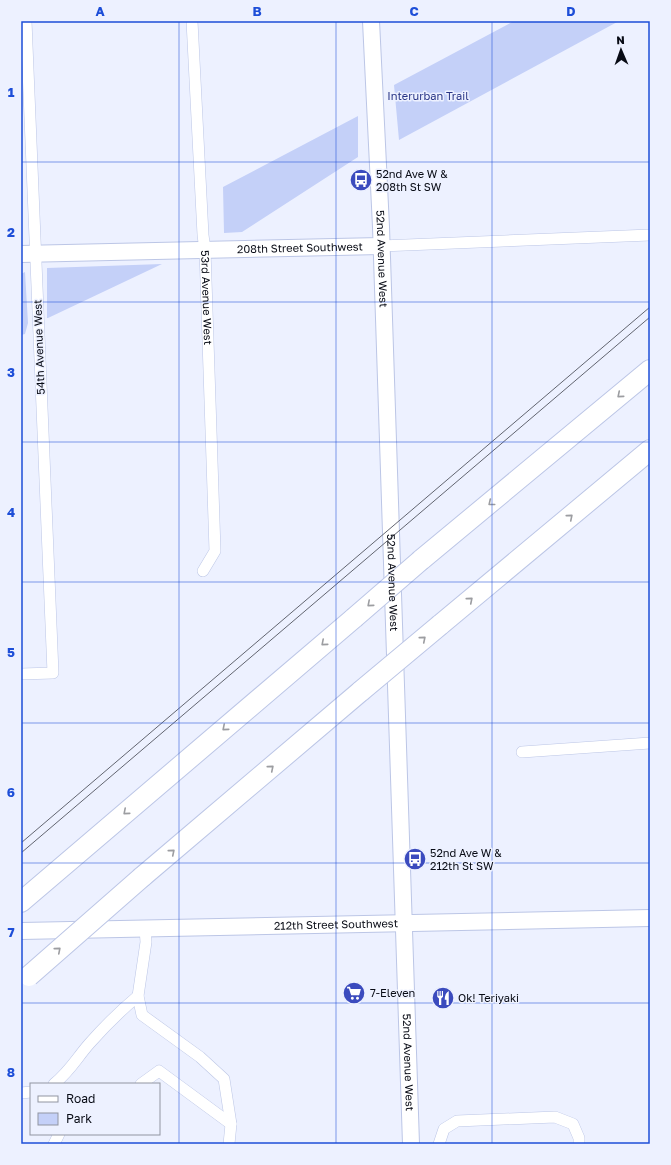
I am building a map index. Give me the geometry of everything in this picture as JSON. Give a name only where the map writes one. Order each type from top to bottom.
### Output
[{"type":"highway","points":[[21,902],[421,560],[650,370]]},
{"type":"highway","points":[[25,979],[142,877],[361,691],[650,450]]},
{"type":"street","name":"54th Avenue West","points":[[21,674],[53,673],[28,254],[26,21]]},
{"type":"street","name":"53rd Avenue West","points":[[192,21],[203,235],[206,250],[216,551],[203,570]]},
{"type":"street","name":"52nd Avenue West","points":[[371,21],[381,246],[405,923],[411,1144]]},
{"type":"street","name":"208th Street Southwest","points":[[28,254],[381,246],[650,235]]},
{"type":"street","points":[[522,752],[650,743]]},
{"type":"street","name":"212th Street Southwest","points":[[21,931],[650,918]]},
{"type":"street","points":[[145,928],[146,942],[138,996],[142,1015],[200,1057],[224,1079],[231,1124],[229,1144]]},
{"type":"street","points":[[55,1083],[68,1073],[88,1045],[118,1013],[138,996]]},
{"type":"street","points":[[142,1083],[159,1071],[231,1124]]},
{"type":"street","points":[[439,1144],[444,1129],[457,1121],[555,1117],[573,1124],[579,1138],[579,1144]]},
{"type":"street","points":[[54,1144],[58,1135]]},
{"type":"green space","name":"Interurban Trail","points":[[514,21],[619,21],[399,140],[394,85]]},
{"type":"green space","name":"Interurban Trail","points":[[358,116],[358,157],[242,232],[224,233],[223,187]]},
{"type":"green space","points":[[162,264],[48,318],[47,318],[47,268]]},
{"type":"green space","points":[[25,272],[28,323],[25,334],[21,335],[21,274]]},
{"type":"tram line","points":[[21,843],[650,307]]},
{"type":"tram line","points":[[21,853],[650,317]]},
{"type":"place","name":"52nd Ave W & 208th St SW","points":[[361,180]]},
{"type":"place","name":"52nd Ave W & 212th St SW","points":[[415,859]]},
{"type":"place","name":"7-Eleven","points":[[354,993]]},
{"type":"place","name":"Ok! Teriyaki","points":[[443,998]]}]
